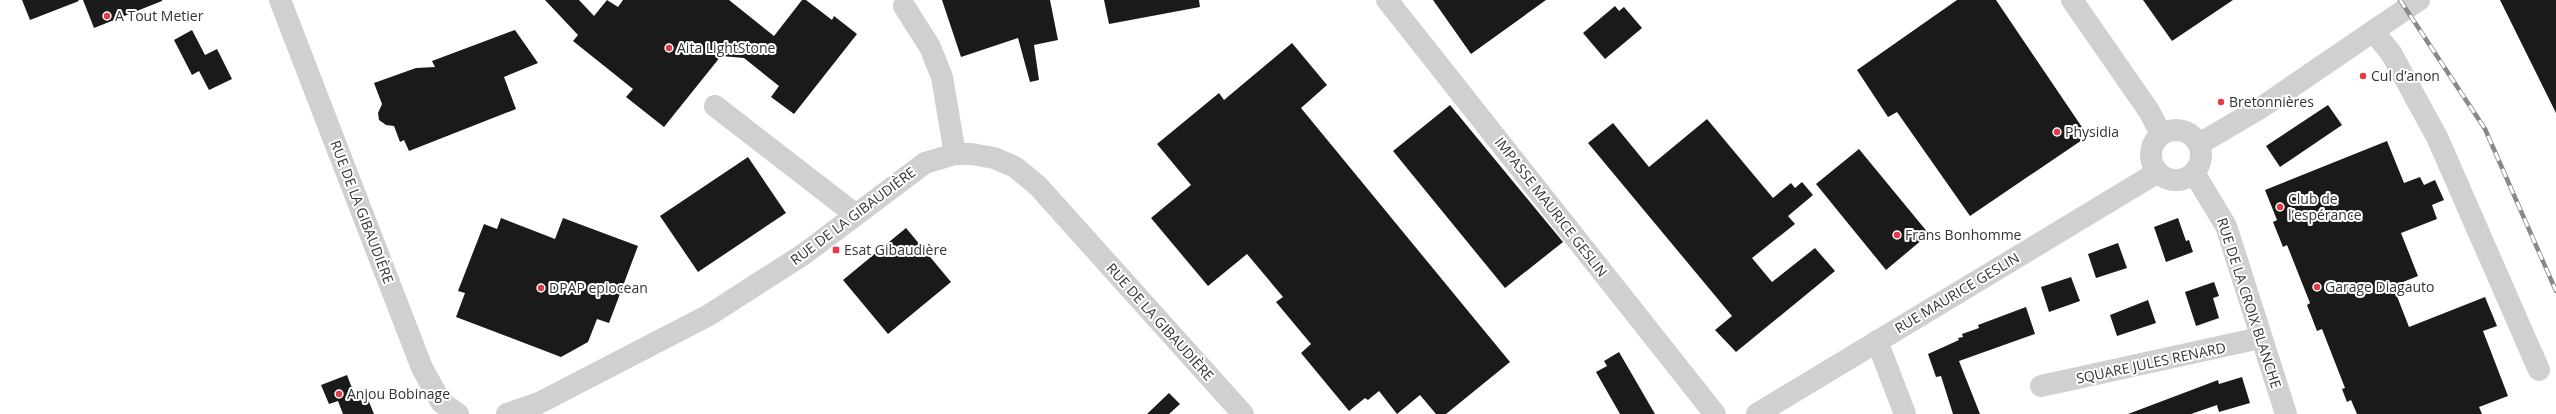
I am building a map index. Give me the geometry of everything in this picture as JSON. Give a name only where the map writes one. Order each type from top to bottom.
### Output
[{"type":"street","name":"RUE DE LA GIBAUDIÈRE","points":[[280,0],[422,368],[441,402],[458,414]]},
{"type":"street","name":"IMPASSE MAURICE GESLIN","points":[[1387,0],[1715,414]]},
{"type":"street","points":[[2072,0],[2149,111],[2161,134]]},
{"type":"street","points":[[2199,144],[2262,107],[2419,0]]},
{"type":"street","points":[[904,6],[930,47],[942,77],[955,154]]},
{"type":"street","points":[[2373,32],[2391,53],[2437,137],[2539,370]]},
{"type":"street","points":[[715,106],[856,215]]},
{"type":"street","points":[[2169,130],[2180,130],[2194,137],[2199,144],[2202,157],[2194,173],[2180,180],[2171,180],[2158,172],[2153,165],[2151,153],[2156,140],[2161,134],[2169,130]]},
{"type":"street","name":"RUE DE LA GIBAUDIÈRE","points":[[507,414],[539,403],[683,330],[804,254],[912,170],[924,163],[955,154],[972,154],[994,158],[1015,167],[1030,178],[1054,202],[1243,414]]},
{"type":"street","name":"RUE MAURICE GESLIN","points":[[1757,414],[2158,172]]},
{"type":"street","name":"RUE DE LA CROIX BLANCHE","points":[[2194,173],[2226,226],[2260,338],[2286,414]]},
{"type":"street","name":"SQUARE JULES RENARD","points":[[2041,386],[2260,338]]},
{"type":"street","points":[[1877,341],[1905,414]]},
{"type":"building","name":"A Tout Metier","points":[[22,0],[78,0],[79,1],[30,20]]},
{"type":"building","name":"A Tout Metier","points":[[83,0],[162,0],[162,1],[94,28]]},
{"type":"building","points":[[545,0],[579,0],[594,16],[607,0],[618,7],[623,0],[729,0],[774,36],[802,0],[806,0],[832,20],[834,16],[857,34],[794,114],[771,97],[779,86],[744,58],[721,56],[664,127],[626,97],[633,89],[573,41],[578,35]]},
{"type":"building","points":[[942,0],[1050,0],[1058,40],[1034,45],[1039,80],[1030,82],[1018,38],[961,57]]},
{"type":"building","points":[[1104,0],[1199,0],[1200,7],[1109,24]]},
{"type":"building","points":[[1433,0],[1546,0],[1471,54]]},
{"type":"building","points":[[1957,0],[1996,0],[2088,136],[1970,216],[1897,112],[1888,117],[1857,70]]},
{"type":"building","points":[[2143,0],[2233,0],[2172,41]]},
{"type":"building","points":[[2500,0],[2556,0],[2556,113]]},
{"type":"building","points":[[1615,6],[1619,11],[1624,7],[1642,28],[1605,59],[1583,33]]},
{"type":"building","points":[[192,30],[205,55],[217,49],[232,79],[209,90],[199,71],[192,75],[174,40]]},
{"type":"building","points":[[515,30],[538,63],[504,77],[516,109],[409,151],[404,140],[400,142],[394,126],[386,125],[379,120],[378,113],[382,104],[374,83],[416,68],[435,67],[432,61]]},
{"type":"building","points":[[1292,43],[1327,85],[1301,108],[1510,362],[1446,414],[1436,414],[1420,395],[1397,414],[1379,391],[1368,400],[1365,398],[1349,411],[1301,353],[1311,344],[1276,302],[1283,297],[1247,254],[1208,286],[1151,218],[1191,185],[1157,144],[1219,93],[1224,100]]},
{"type":"building","points":[[1450,105],[1563,242],[1505,288],[1393,151]]},
{"type":"building","points":[[2328,105],[2342,125],[2280,167],[2266,146]]},
{"type":"building","points":[[1707,119],[1773,198],[1791,183],[1795,188],[1802,182],[1813,195],[1788,216],[1795,224],[1752,258],[1772,282],[1815,248],[1835,271],[1736,352],[1715,330],[1732,316],[1588,143],[1613,123],[1649,167]]},
{"type":"building","points":[[2387,141],[2404,183],[2420,177],[2424,185],[2435,180],[2444,200],[2432,205],[2437,219],[2401,233],[2418,276],[2393,286],[2409,327],[2485,297],[2497,326],[2483,331],[2508,396],[2479,407],[2482,414],[2357,414],[2351,400],[2347,402],[2342,389],[2345,388],[2322,329],[2317,331],[2307,305],[2310,303],[2287,245],[2283,247],[2273,222],[2277,220],[2265,190]]},
{"type":"building","points":[[1859,149],[1929,234],[1886,270],[1816,184]]},
{"type":"building","points":[[748,157],[786,213],[698,272],[660,216]]},
{"type":"building","name":"DPAP epiocean","points":[[501,218],[555,239],[563,218],[638,246],[609,323],[597,319],[588,342],[561,357],[456,317],[465,293],[458,291],[484,224],[497,229]]},
{"type":"building","points":[[2178,218],[2186,241],[2189,240],[2193,252],[2166,262],[2154,227]]},
{"type":"building","points":[[906,228],[951,282],[888,334],[843,280]]},
{"type":"building","points":[[2118,243],[2127,268],[2096,278],[2088,254]]},
{"type":"building","points":[[2071,277],[2080,301],[2049,312],[2041,287]]},
{"type":"building","points":[[2214,282],[2219,296],[2213,298],[2219,318],[2196,326],[2185,292]]},
{"type":"building","points":[[2148,300],[2156,323],[2117,336],[2110,315]]},
{"type":"building","points":[[2026,307],[2035,334],[1959,361],[1980,414],[1953,414],[1941,376],[1936,377],[1928,354],[1959,340],[1958,338],[1963,337],[1962,334],[1979,328],[1978,325]]},
{"type":"building","points":[[1619,352],[1655,414],[1620,414],[1596,372],[1607,366],[1604,361]]},
{"type":"building","name":"Anjou Bobinage","points":[[347,375],[355,396],[365,392],[374,414],[343,414],[338,401],[329,404],[321,385]]},
{"type":"building","points":[[2242,377],[2250,403],[2219,412],[2217,405],[2191,414],[2128,414],[2218,380],[2219,384]]},
{"type":"building","points":[[1169,393],[1180,404],[1169,414],[1147,414]]},
{"type":"railway","points":[[2400,0],[2485,129],[2556,291]]},
{"type":"place","name":"A Tout Metier","points":[[107,16]]},
{"type":"place","name":"Aita LightStone","points":[[669,48]]},
{"type":"place","name":"Cul d’anon","points":[[2363,76]]},
{"type":"place","name":"Bretonnières","points":[[2221,102]]},
{"type":"place","name":"Physidia","points":[[2057,132]]},
{"type":"place","name":"Club de l’espérance","points":[[2280,207]]},
{"type":"place","name":"Frans Bonhomme","points":[[1897,235]]},
{"type":"place","name":"Esat Gibaudière","points":[[836,250]]},
{"type":"place","name":"Garage Diagauto","points":[[2317,287]]},
{"type":"place","name":"DPAP epiocean","points":[[541,288]]},
{"type":"place","name":"Anjou Bobinage","points":[[339,394]]}]
